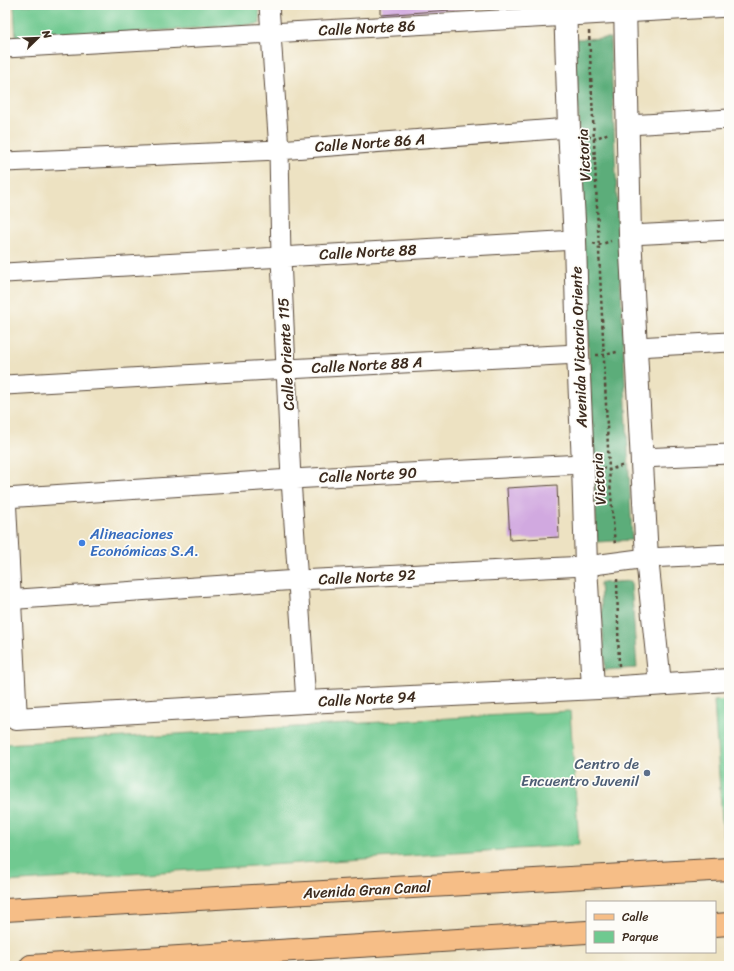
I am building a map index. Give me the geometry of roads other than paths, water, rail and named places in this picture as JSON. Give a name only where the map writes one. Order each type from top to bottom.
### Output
[{"type":"main road","name":"Avenida Gran Canal","points":[[5,910],[729,869]]},
{"type":"main road","points":[[716,925],[729,924]]},
{"type":"main road","points":[[31,966],[586,932]]},
{"type":"street","name":"Calle Oriente 115","points":[[269,5],[279,150],[281,258],[291,479],[306,702]]},
{"type":"street","name":"Calle Norte 86","points":[[5,48],[270,34],[565,11],[588,16],[625,9],[729,7]]},
{"type":"street","points":[[625,9],[630,235],[648,558],[660,684]]},
{"type":"street","name":"Avenida Victoria Oriente","points":[[565,11],[575,240],[578,354],[584,464],[586,566],[593,688]]},
{"type":"street","points":[[628,125],[729,119]]},
{"type":"street","name":"Calle Norte 86 A","points":[[5,162],[279,150],[569,128]]},
{"type":"street","points":[[630,235],[729,230]]},
{"type":"street","name":"Calle Norte 88","points":[[5,273],[575,240]]},
{"type":"street","points":[[636,347],[729,342]]},
{"type":"street","name":"Calle Norte 88 A","points":[[5,385],[287,368],[578,354]]},
{"type":"street","points":[[642,458],[729,454]]},
{"type":"street","name":"Calle Norte 90","points":[[5,498],[291,479],[584,464]]},
{"type":"street","points":[[5,505],[10,719]]},
{"type":"street","name":"Calle Norte 92","points":[[8,600],[298,580],[586,566],[648,558],[729,554]]},
{"type":"street","name":"Calle Norte 94","points":[[10,719],[729,680]]},
{"type":"place","name":"Alineaciones Económicas S.A.","points":[[82,543]]},
{"type":"place","name":"Centro de Encuentro Juvenil","points":[[647,773]]}]
